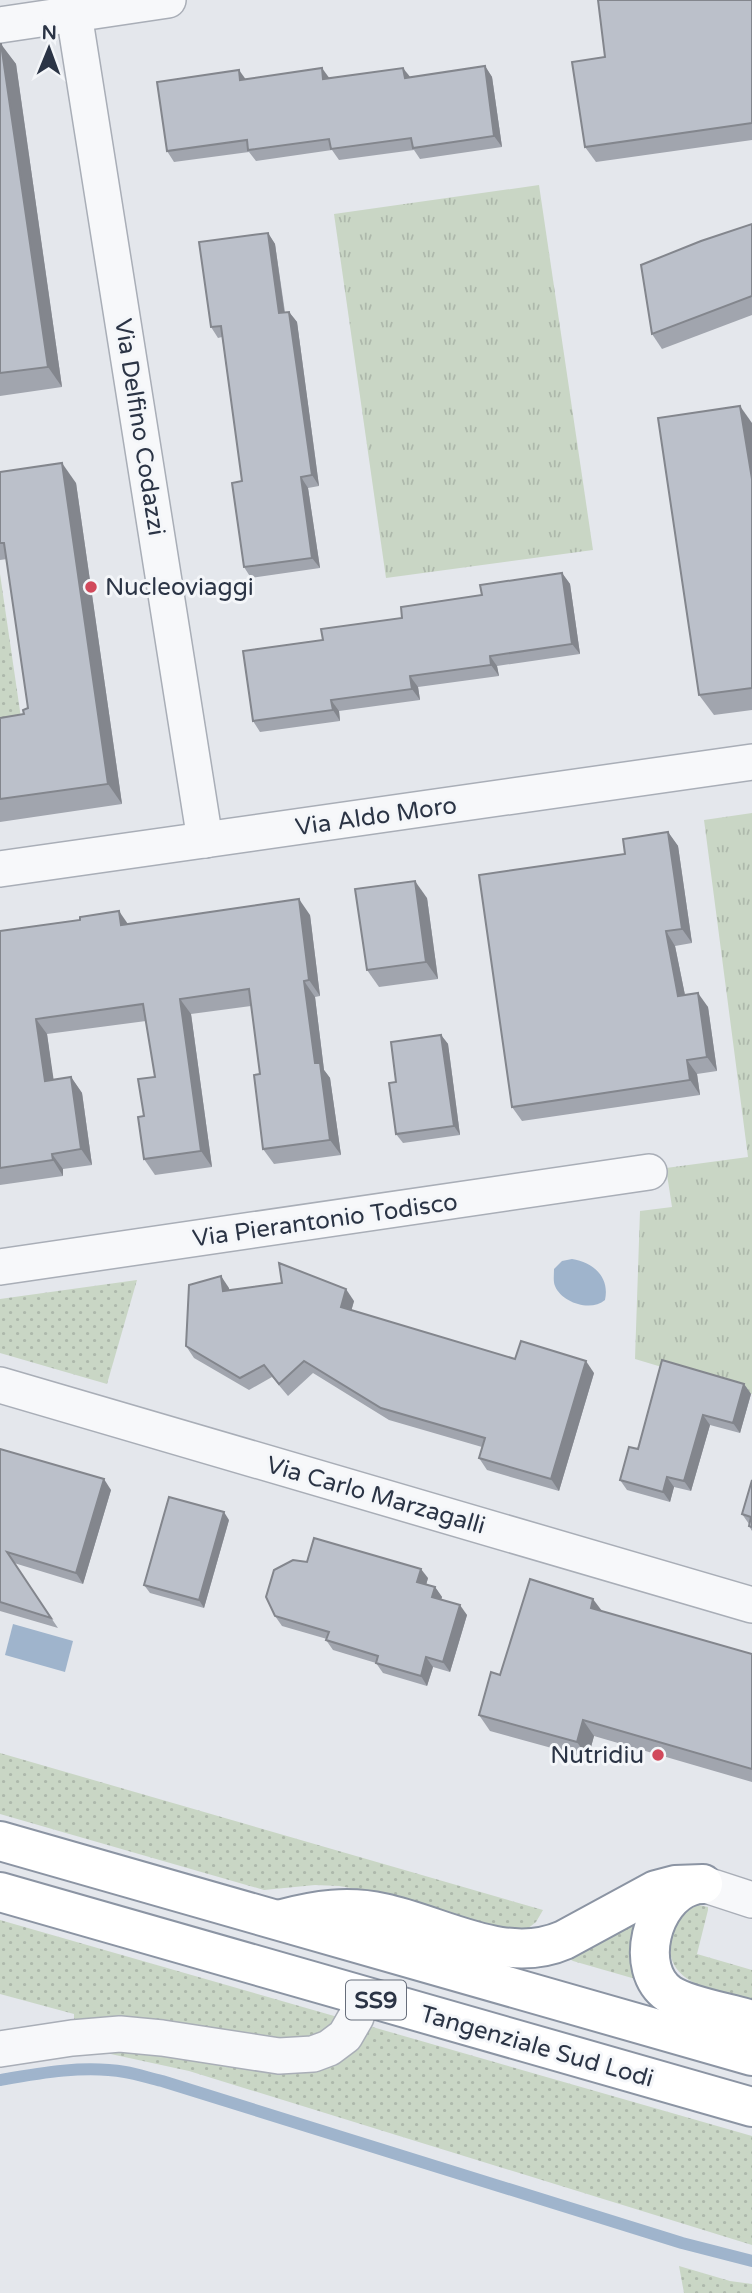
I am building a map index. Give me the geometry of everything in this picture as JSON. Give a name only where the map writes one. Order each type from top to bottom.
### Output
[{"type":"highway","name":"Tangenziale Sud Lodi","points":[[0,1841],[752,2056]]},
{"type":"highway","points":[[277,1921],[313,1911],[359,1909],[384,1913],[495,1945],[533,1950],[564,1940],[656,1890],[675,1885],[703,1884]]},
{"type":"highway","points":[[703,1884],[680,1890],[664,1904],[654,1921],[651,1938],[652,1967],[658,1982],[668,1994],[752,2020]]},
{"type":"highway","name":"Tangenziale Sud Lodi","points":[[0,1892],[752,2107]]},
{"type":"street","points":[[0,24],[168,0]]},
{"type":"street","name":"Via Delfino Codazzi","points":[[74,14],[205,840]]},
{"type":"street","name":"Via Aldo Moro","points":[[0,869],[752,762]]},
{"type":"street","name":"Via Pierantonio Todisco","points":[[0,1267],[649,1172]]},
{"type":"street","name":"Via Carlo Marzagalli","points":[[0,1385],[752,1605]]},
{"type":"street","points":[[703,1884],[752,1900]]},
{"type":"street","points":[[0,2049],[120,2034],[279,2056],[313,2054],[329,2048],[345,2036],[356,2017],[362,1996]]},
{"type":"green space","points":[[539,185],[593,550],[386,578],[334,214]]},
{"type":"green space","points":[[0,574],[21,718],[0,721]]},
{"type":"green space","points":[[752,813],[752,1394],[635,1359],[640,1211],[672,1207],[666,1168],[748,1157],[704,820]]},
{"type":"green space","points":[[137,1280],[107,1384],[0,1353],[0,1299]]},
{"type":"green space","points":[[0,1753],[543,1910],[536,1922],[526,1930],[488,1926],[363,1890],[339,1886],[315,1885],[264,1890],[0,1814]]},
{"type":"green space","points":[[698,1905],[708,1907],[708,1910],[697,1954],[752,1970],[752,2001],[695,1983],[675,1966],[671,1954],[672,1933],[685,1914]]},
{"type":"green space","points":[[638,1906],[639,1980],[568,1958]]},
{"type":"green space","points":[[0,1920],[752,2136],[752,2245],[189,2071],[106,2053],[74,2028],[74,2014],[0,1994]]},
{"type":"green space","points":[[679,2266],[730,2281],[752,2284],[752,2293],[684,2293]]},
{"type":"water","points":[[572,1259],[587,1263],[598,1272],[605,1284],[605,1300],[592,1305],[577,1304],[559,1292],[554,1284],[554,1269],[562,1261]]},
{"type":"water","points":[[13,1624],[73,1641],[65,1672],[5,1655]]},
{"type":"building","points":[[598,0],[752,0],[752,123],[585,147],[572,62],[605,57]]},
{"type":"building","points":[[0,44],[48,367],[0,373]]},
{"type":"building","points":[[485,66],[494,136],[413,148],[411,138],[331,149],[329,139],[248,150],[247,140],[167,151],[157,82],[239,70],[240,80],[322,68],[323,79],[403,68],[405,78]]},
{"type":"building","points":[[752,224],[752,296],[652,334],[641,265]]},
{"type":"building","points":[[268,233],[279,313],[289,312],[312,475],[301,477],[312,558],[244,567],[232,483],[242,481],[221,326],[211,327],[199,242]]},
{"type":"building","points":[[740,406],[752,479],[752,688],[699,695],[658,418]]},
{"type":"building","points":[[62,463],[108,784],[0,799],[0,718],[24,714],[23,710],[28,708],[4,543],[0,543],[0,472]]},
{"type":"building","points":[[562,573],[572,644],[490,656],[491,665],[410,676],[412,689],[331,700],[333,710],[253,721],[243,651],[323,640],[321,629],[402,618],[401,607],[482,595],[480,585]]},
{"type":"building","points":[[668,832],[682,929],[666,931],[678,996],[698,993],[707,1057],[687,1060],[690,1080],[512,1107],[479,875],[625,854],[623,839]]},
{"type":"building","points":[[415,881],[426,962],[367,970],[355,889]]},
{"type":"building","points":[[299,899],[309,980],[304,981],[315,1063],[320,1063],[330,1140],[263,1149],[254,1075],[260,1074],[249,989],[180,999],[201,1151],[144,1159],[138,1117],[144,1116],[138,1079],[155,1077],[143,1004],[36,1019],[45,1081],[71,1077],[81,1149],[52,1154],[53,1160],[0,1168],[0,931],[80,920],[80,917],[119,911],[121,925]]},
{"type":"building","points":[[441,1035],[454,1126],[396,1134],[389,1083],[396,1082],[391,1042]]},
{"type":"building","points":[[279,1263],[346,1289],[341,1307],[515,1359],[521,1341],[586,1361],[551,1479],[479,1458],[485,1438],[381,1408],[304,1361],[279,1384],[264,1365],[240,1378],[186,1346],[189,1285],[221,1276],[223,1291],[282,1283]]},
{"type":"building","points":[[662,1360],[744,1384],[733,1423],[703,1415],[684,1481],[667,1477],[663,1492],[620,1480],[629,1447],[638,1449]]},
{"type":"building","points":[[0,1449],[104,1479],[76,1573],[7,1552],[51,1618],[0,1602]]},
{"type":"building","points":[[752,1480],[752,1527],[749,1526],[751,1517],[742,1514]]},
{"type":"building","points":[[169,1497],[224,1512],[199,1600],[144,1585]]},
{"type":"building","points":[[314,1538],[421,1569],[417,1582],[435,1587],[432,1597],[460,1605],[443,1662],[426,1657],[421,1676],[376,1663],[378,1656],[326,1640],[329,1632],[275,1616],[266,1597],[274,1570],[293,1560],[307,1562]]},
{"type":"building","points":[[530,1579],[593,1599],[591,1608],[752,1654],[752,1769],[583,1720],[577,1742],[479,1715],[491,1672],[500,1675]]},
{"type":"waterway","points":[[0,2080],[78,2070],[109,2070],[134,2074],[682,2243],[752,2261]]},
{"type":"place","name":"Nucleoviaggi","points":[[91,587]]},
{"type":"place","name":"Nutridiu","points":[[658,1755]]}]
